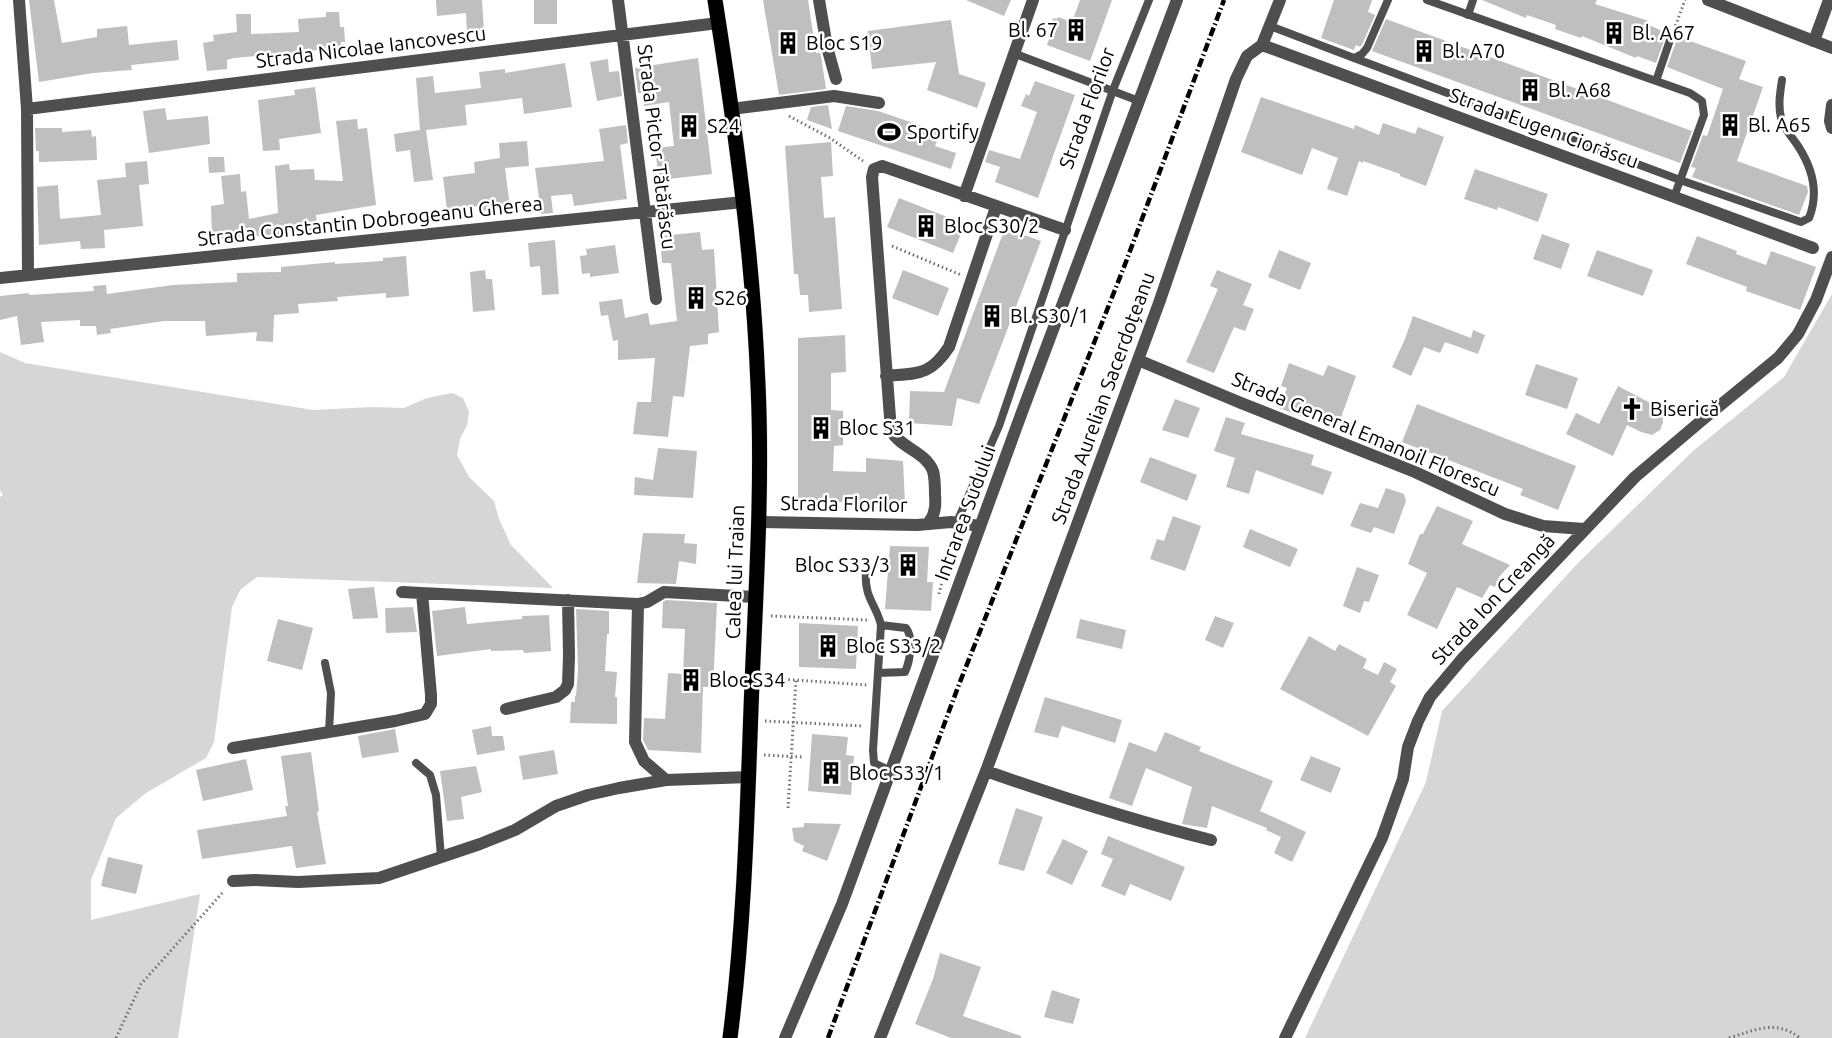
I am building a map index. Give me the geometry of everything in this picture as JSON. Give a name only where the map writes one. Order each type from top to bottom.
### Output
[{"type":"main road","name":"Calea lui Traian","points":[[715,0],[743,202],[759,387],[758,522],[749,777],[740,941],[730,1038]]},
{"type":"street","points":[[20,0],[27,109],[28,275]]},
{"type":"street","name":"Strada Pictor Tătărăscu","points":[[618,0],[656,299]]},
{"type":"street","points":[[819,0],[827,47],[836,80]]},
{"type":"street","points":[[964,196],[1033,0]]},
{"type":"street","name":"Intrarea Sudului","points":[[785,1038],[842,904],[980,526],[1177,0]]},
{"type":"street","points":[[1262,45],[1280,0]]},
{"type":"street","points":[[1708,0],[1832,48]]},
{"type":"street","points":[[1814,41],[1829,0]]},
{"type":"street","name":"Strada Nicolae Iancovescu","points":[[27,109],[718,23]]},
{"type":"street","name":"Strada Eugen Ciorăscu","points":[[1262,45],[1813,248]]},
{"type":"street","name":"Strada Aurelian Sacerdoțeanu","points":[[880,1038],[986,771],[1138,360],[1236,79],[1247,56],[1262,45]]},
{"type":"street","points":[[731,109],[834,96],[879,103]]},
{"type":"street","points":[[1832,105],[1832,128]]},
{"type":"street","points":[[874,169],[882,166],[1065,230]]},
{"type":"street","name":"Strada Florilor","points":[[874,169],[872,177],[876,240],[891,431],[895,438],[927,461],[933,471],[936,501],[934,517],[929,522]]},
{"type":"street","name":"Strada Constantin Dobrogeanu Gherea","points":[[0,278],[743,202]]},
{"type":"street","points":[[886,376],[921,373],[939,363],[949,347],[996,207]]},
{"type":"street","name":"Strada Ion Creangă","points":[[1285,1038],[1382,838],[1403,779],[1408,747],[1430,697],[1462,659],[1635,477],[1778,358],[1798,334],[1816,300],[1832,257]]},
{"type":"street","name":"Strada General Emanoil Florescu","points":[[1138,360],[1415,472],[1515,517],[1543,526],[1584,529]]},
{"type":"street","name":"Strada Florilor","points":[[758,522],[917,525],[929,522],[957,522],[980,526]]},
{"type":"street","points":[[402,592],[638,604],[647,602],[664,592],[755,597]]},
{"type":"street","points":[[233,748],[425,714],[431,704],[431,695],[422,593]]},
{"type":"street","points":[[506,709],[556,697],[565,690],[568,684],[569,656],[568,600]]},
{"type":"street","points":[[638,604],[635,742],[644,761],[666,780]]},
{"type":"street","points":[[986,771],[1145,824],[1211,840]]},
{"type":"street","points":[[233,881],[298,882],[379,878],[515,830],[556,806],[619,788],[666,780],[749,777]]},
{"type":"lane","name":"Strada Florilor","points":[[957,522],[999,426],[1113,90],[1149,0]]},
{"type":"lane","points":[[1354,58],[1367,48],[1388,0]]},
{"type":"lane","points":[[1427,0],[1690,93],[1702,101],[1704,115],[1674,197]]},
{"type":"lane","points":[[1468,15],[1473,0]]},
{"type":"lane","points":[[1270,26],[1680,180],[1801,222],[1809,218],[1815,204],[1815,188],[1809,165],[1785,128],[1781,117],[1779,103],[1782,80]]},
{"type":"lane","points":[[1656,81],[1671,40]]},
{"type":"lane","points":[[1013,53],[1139,101]]},
{"type":"lane","points":[[866,572],[867,595],[881,623],[874,726],[874,763],[891,771]]},
{"type":"lane","points":[[878,673],[905,672],[910,640],[910,633],[906,628],[881,623]]},
{"type":"lane","points":[[325,663],[331,693],[329,732]]},
{"type":"lane","points":[[416,763],[430,775],[436,795],[441,857]]},
{"type":"path","points":[[1671,40],[1685,0]]},
{"type":"path","points":[[767,105],[830,138],[874,169]]},
{"type":"path","points":[[876,240],[971,279]]},
{"type":"path","points":[[938,596],[957,522]]},
{"type":"path","points":[[754,615],[881,623]]},
{"type":"path","points":[[752,677],[877,685]]},
{"type":"path","points":[[788,808],[796,680]]},
{"type":"path","points":[[751,721],[874,726]]},
{"type":"path","points":[[750,754],[803,757]]},
{"type":"path","points":[[116,1038],[141,984],[233,881]]},
{"type":"path","points":[[1729,1038],[1766,1027],[1789,1029],[1800,1038]]},
{"type":"shaded area","points":[[1832,294],[1832,1038],[1305,1038],[1426,782],[1442,711],[1577,564],[1693,451],[1784,377]]},
{"type":"shaded area","points":[[0,352],[25,363],[313,410],[404,408],[427,398],[452,393],[463,398],[469,412],[457,455],[469,477],[494,501],[499,519],[511,545],[553,588],[257,577],[240,590],[232,607],[214,742],[206,758],[146,793],[116,818],[91,880],[91,920],[200,894],[178,1038],[0,1038],[0,497],[3,495],[0,490]]},
{"type":"building","points":[[29,0],[54,0],[62,43],[97,37],[97,29],[127,26],[129,45],[177,40],[179,60],[131,65],[132,70],[93,73],[39,82]]},
{"type":"building","points":[[436,0],[482,0],[484,32],[467,33],[466,13],[437,16]]},
{"type":"building","points":[[534,0],[557,0],[557,24],[534,24]]},
{"type":"building","name":"Bloc S19","points":[[763,0],[808,0],[816,53],[820,53],[821,56],[826,89],[779,95]]},
{"type":"building","points":[[966,0],[1011,0],[1004,16]]},
{"type":"building","name":"Bl. 67","points":[[1080,0],[1112,0],[1090,61],[1047,45],[1053,18],[1058,17],[1072,22]]},
{"type":"building","points":[[1334,0],[1372,0],[1368,12],[1375,15],[1362,45],[1360,47],[1356,45],[1354,50],[1321,38]]},
{"type":"building","name":"Bl. A65","points":[[1482,0],[1597,0],[1595,4],[1649,21],[1647,24],[1662,31],[1746,61],[1739,79],[1763,87],[1737,161],[1807,186],[1808,192],[1799,215],[1692,177],[1696,168],[1691,167],[1703,135],[1707,136],[1723,89],[1667,67],[1676,42],[1674,36],[1669,34],[1665,38],[1656,63],[1637,56],[1636,58],[1582,36],[1581,38],[1555,29],[1556,25],[1527,15],[1526,18]]},
{"type":"building","points":[[326,12],[339,12],[340,27],[344,27],[345,42],[341,42],[341,51],[328,52],[328,49],[234,58],[227,60],[227,69],[207,71],[203,43],[214,41],[213,35],[237,32],[236,14],[251,14],[251,34],[299,32],[298,19],[326,17]]},
{"type":"building","points":[[1386,19],[1692,131],[1680,163],[1372,51]]},
{"type":"building","points":[[951,20],[959,74],[986,83],[977,108],[927,90],[936,62],[872,69],[868,31]]},
{"type":"building","name":"S24","points":[[698,58],[712,174],[659,180],[655,148],[674,146],[669,102],[644,106],[643,93],[638,93],[635,68]]},
{"type":"building","points":[[608,59],[609,72],[619,71],[622,96],[597,101],[590,62]]},
{"type":"building","points":[[565,63],[572,107],[524,114],[522,98],[465,105],[467,125],[426,130],[433,180],[414,182],[410,150],[396,152],[394,134],[420,130],[416,78],[433,76],[435,93],[481,88],[479,72],[505,69],[505,73]]},
{"type":"building","points":[[1035,81],[1075,95],[1038,198],[995,182],[1000,167],[985,162],[989,150],[1020,159],[1037,112],[1021,106],[1026,94],[1029,96]]},
{"type":"building","points":[[315,87],[321,133],[279,139],[280,150],[263,151],[258,100],[295,95],[294,90]]},
{"type":"building","points":[[1261,97],[1354,129],[1355,125],[1379,135],[1383,123],[1415,134],[1418,127],[1444,137],[1426,186],[1400,176],[1400,174],[1359,161],[1347,196],[1327,189],[1338,158],[1312,148],[1302,175],[1241,152]]},
{"type":"building","points":[[828,105],[832,129],[807,120],[811,107]]},
{"type":"building","points":[[846,106],[878,111],[940,132],[935,146],[956,153],[951,169],[838,131]]},
{"type":"building","points":[[165,108],[167,120],[208,116],[210,144],[149,153],[143,111]]},
{"type":"building","points":[[357,119],[358,129],[367,128],[376,205],[316,215],[318,232],[212,239],[211,206],[224,204],[221,176],[240,174],[241,192],[246,191],[249,219],[278,213],[275,166],[289,164],[290,170],[314,169],[315,180],[343,181],[336,121]]},
{"type":"building","points":[[626,125],[628,143],[620,145],[627,199],[574,206],[572,194],[551,196],[553,213],[541,214],[535,168],[604,161],[599,129]]},
{"type":"building","points":[[35,128],[62,128],[62,132],[91,130],[92,137],[96,136],[97,160],[39,162]]},
{"type":"building","points":[[527,141],[529,166],[505,168],[510,207],[480,211],[480,206],[447,210],[443,177],[475,173],[474,162],[500,158],[499,143]]},
{"type":"building","points":[[831,142],[833,176],[821,177],[824,218],[835,217],[842,309],[809,312],[808,295],[800,295],[798,274],[794,274],[785,146]]},
{"type":"building","points":[[208,157],[224,157],[225,172],[209,173]]},
{"type":"building","points":[[147,161],[149,184],[139,185],[143,226],[104,230],[105,248],[81,249],[80,241],[39,245],[37,187],[58,185],[60,219],[101,215],[97,180],[126,177],[125,163]]},
{"type":"building","points":[[1475,169],[1548,194],[1538,222],[1498,207],[1497,210],[1464,199]]},
{"type":"building","name":"Bloc S30/2","points":[[899,198],[965,224],[953,253],[887,227]]},
{"type":"building","name":"Bl. S30/1","points":[[1005,228],[1041,241],[979,404],[957,398],[952,426],[909,423],[910,391],[944,392]]},
{"type":"building","points":[[700,232],[702,250],[714,249],[719,332],[708,334],[708,344],[690,346],[684,397],[673,396],[668,437],[633,434],[637,402],[651,402],[655,358],[618,360],[618,340],[613,341],[608,315],[601,316],[599,302],[622,299],[625,318],[648,313],[650,325],[677,321],[671,263],[662,263],[660,236]]},
{"type":"building","points":[[1542,234],[1570,244],[1561,269],[1533,259]]},
{"type":"building","points":[[1697,236],[1766,265],[1771,251],[1816,267],[1800,310],[1746,291],[1747,287],[1686,264]]},
{"type":"building","points":[[555,240],[559,294],[542,295],[540,266],[530,267],[528,243]]},
{"type":"building","points":[[615,245],[619,273],[590,277],[590,273],[582,274],[580,256],[587,255],[586,249]]},
{"type":"building","points":[[1279,250],[1311,263],[1300,290],[1268,277]]},
{"type":"building","points":[[1597,250],[1653,270],[1643,296],[1587,276]]},
{"type":"building","points":[[406,256],[409,296],[386,298],[386,293],[337,297],[338,301],[298,304],[299,313],[274,315],[273,342],[256,341],[257,332],[206,336],[205,321],[164,321],[110,329],[111,333],[97,335],[96,326],[80,326],[80,320],[41,322],[44,342],[21,345],[17,316],[0,320],[0,296],[94,291],[93,286],[106,285],[107,294],[173,285],[237,282],[237,273],[281,272],[281,267],[335,262],[335,264],[383,261],[383,258]]},
{"type":"building","points":[[485,270],[486,279],[492,279],[495,310],[473,312],[470,272]]},
{"type":"building","points":[[903,270],[949,288],[938,316],[892,298]]},
{"type":"building","points":[[1217,270],[1252,284],[1243,305],[1254,309],[1245,331],[1234,327],[1214,373],[1186,362],[1218,289],[1210,286]]},
{"type":"building","points":[[1413,316],[1471,338],[1473,330],[1485,335],[1478,354],[1445,342],[1440,353],[1424,347],[1411,376],[1392,367]]},
{"type":"building","name":"Bloc S31","points":[[845,335],[846,372],[831,373],[831,410],[843,411],[843,445],[834,446],[833,471],[866,472],[866,458],[903,461],[905,504],[798,501],[798,338]]},
{"type":"building","points":[[1289,363],[1323,376],[1328,365],[1356,376],[1339,423],[1303,410],[1300,416],[1279,408],[1287,388],[1281,386]]},
{"type":"building","points":[[1536,364],[1578,378],[1567,409],[1525,395]]},
{"type":"building","points":[[1618,386],[1654,405],[1662,413],[1663,422],[1660,430],[1652,435],[1627,425],[1613,456],[1566,434],[1576,413],[1599,424]]},
{"type":"building","points":[[1175,399],[1200,408],[1188,438],[1162,430]]},
{"type":"building","points":[[1417,404],[1576,466],[1558,510],[1520,495],[1523,489],[1402,442]]},
{"type":"building","points":[[1226,417],[1245,423],[1241,434],[1314,455],[1311,465],[1332,472],[1323,495],[1256,470],[1249,494],[1226,487],[1235,458],[1214,451]]},
{"type":"building","points":[[658,448],[697,451],[693,498],[634,495],[635,477],[653,480]]},
{"type":"building","points":[[1150,457],[1197,475],[1187,501],[1140,482]]},
{"type":"building","points":[[1386,488],[1404,494],[1406,501],[1394,534],[1374,527],[1371,533],[1350,526],[1360,503],[1378,508]]},
{"type":"building","points":[[1437,506],[1473,521],[1462,544],[1510,565],[1499,577],[1495,587],[1490,585],[1482,598],[1457,587],[1437,629],[1407,615],[1427,573],[1408,564],[1420,534],[1423,534]]},
{"type":"building","points":[[1173,516],[1201,526],[1185,571],[1150,559],[1157,539],[1164,541]]},
{"type":"building","points":[[1250,529],[1298,549],[1290,567],[1243,547]]},
{"type":"building","points":[[643,533],[685,534],[684,543],[697,544],[696,564],[679,561],[676,584],[637,583]]},
{"type":"building","name":"Bloc S33/3","points":[[890,546],[929,547],[927,582],[933,582],[931,611],[885,609]]},
{"type":"building","points":[[1357,567],[1379,575],[1369,602],[1364,601],[1360,613],[1343,606]]},
{"type":"building","points":[[374,587],[378,618],[353,619],[348,589]]},
{"type":"building","name":"Bloc S34","points":[[666,600],[717,603],[713,687],[703,687],[701,753],[648,750],[643,740],[644,718],[665,719],[668,673],[683,674],[685,629],[662,628],[663,602]]},
{"type":"building","points":[[413,607],[417,632],[386,633],[385,608]]},
{"type":"building","points":[[465,607],[467,624],[522,619],[522,616],[549,615],[551,651],[524,653],[523,650],[491,651],[491,649],[437,656],[432,611]]},
{"type":"building","points":[[576,609],[609,611],[605,671],[617,672],[615,697],[617,697],[617,724],[570,723],[571,702],[575,702],[578,670]]},
{"type":"building","points":[[1215,616],[1234,623],[1223,648],[1205,640]]},
{"type":"building","points":[[278,619],[313,628],[302,670],[267,661]]},
{"type":"building","points":[[1080,619],[1126,630],[1122,649],[1076,638]]},
{"type":"building","name":"Bloc S33/2","points":[[799,623],[858,626],[856,669],[799,667]]},
{"type":"building","points":[[1309,636],[1335,651],[1339,644],[1367,659],[1363,668],[1378,675],[1384,662],[1397,669],[1390,682],[1396,686],[1368,736],[1280,689]]},
{"type":"building","points":[[1045,697],[1122,720],[1115,743],[1062,726],[1058,738],[1034,732]]},
{"type":"building","points":[[491,726],[492,736],[503,736],[505,750],[477,755],[472,730]]},
{"type":"building","points":[[395,729],[399,752],[362,758],[358,736]]},
{"type":"building","points":[[1165,732],[1201,747],[1199,751],[1273,781],[1260,811],[1306,832],[1292,862],[1274,853],[1281,837],[1266,830],[1267,828],[1212,806],[1207,828],[1182,824],[1192,787],[1146,768],[1132,806],[1109,798],[1129,742],[1156,752]]},
{"type":"building","name":"Bloc S33/1","points":[[812,734],[848,737],[846,755],[854,756],[851,795],[808,791]]},
{"type":"building","points":[[554,750],[558,774],[523,780],[519,756]]},
{"type":"building","points":[[311,752],[319,811],[317,812],[326,864],[296,868],[292,846],[202,859],[197,830],[287,816],[285,806],[288,806],[281,756]]},
{"type":"building","points":[[1311,756],[1341,768],[1331,793],[1300,780]]},
{"type":"building","points":[[246,759],[253,790],[203,801],[196,770]]},
{"type":"building","points":[[476,766],[482,792],[461,797],[464,819],[447,821],[440,771]]},
{"type":"building","points":[[1016,808],[1043,817],[1024,871],[998,864]]},
{"type":"building","points":[[804,823],[841,824],[827,861],[802,851],[804,846],[794,841],[792,828],[804,827]]},
{"type":"building","points":[[1108,836],[1185,867],[1171,901],[1130,884],[1125,896],[1101,886],[1113,859],[1101,854]]},
{"type":"building","points":[[1063,839],[1088,851],[1072,885],[1046,873]]},
{"type":"building","points":[[108,857],[143,865],[136,894],[101,886]]},
{"type":"building","points":[[940,953],[981,967],[963,1016],[1021,1036],[1021,1038],[951,1038],[915,1024],[933,979]]},
{"type":"building","points":[[1052,990],[1080,999],[1073,1024],[1044,1017]]},
{"type":"railway","points":[[828,1038],[958,687],[1124,267],[1224,0]]},
{"type":"place","name":"Bl. 67","points":[[1076,30]]},
{"type":"place","name":"Bl. A67","points":[[1614,33]]},
{"type":"place","name":"Bloc S19","points":[[788,43]]},
{"type":"place","name":"Bl. A70","points":[[1424,51]]},
{"type":"place","name":"Bl. A68","points":[[1530,90]]},
{"type":"place","name":"Bl. A65","points":[[1730,125]]},
{"type":"place","name":"S24","points":[[689,126]]},
{"type":"place","name":"Sportify","points":[[889,132]]},
{"type":"place","name":"Bloc S30/2","points":[[926,226]]},
{"type":"place","name":"S26","points":[[696,298]]},
{"type":"place","name":"Bl. S30/1","points":[[992,316]]},
{"type":"place","name":"Biserică","points":[[1632,409]]},
{"type":"place","name":"Bloc S31","points":[[821,428]]},
{"type":"place","name":"Bloc S33/3","points":[[908,565]]},
{"type":"place","name":"Bloc S33/2","points":[[828,646]]},
{"type":"place","name":"Bloc S34","points":[[691,680]]},
{"type":"place","name":"Bloc S33/1","points":[[831,773]]}]
